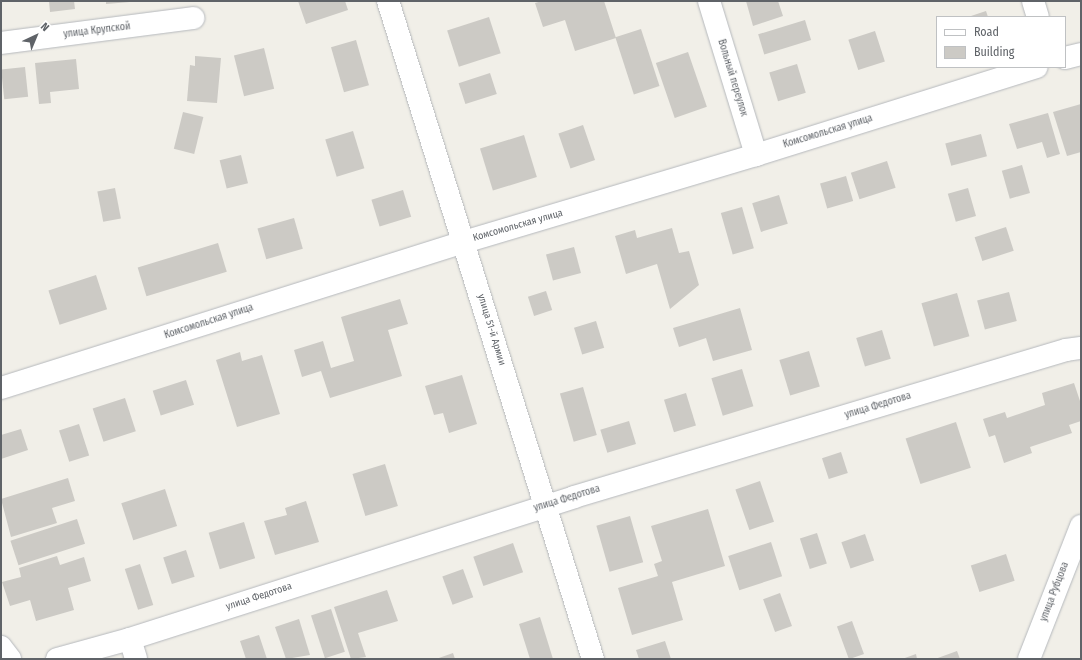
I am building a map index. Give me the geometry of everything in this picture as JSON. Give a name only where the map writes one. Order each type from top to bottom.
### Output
[{"type":"street","name":"улица 51-й Армии","points":[[388,1],[593,659]]},
{"type":"street","name":"Вольный переулок","points":[[709,1],[756,155]]},
{"type":"street","points":[[1033,1],[1038,16]]},
{"type":"street","name":"улица Крупской","points":[[1,44],[193,18]]},
{"type":"street","points":[[1066,58],[1081,54]]},
{"type":"street","name":"Комсомольская улица","points":[[1,388],[464,242],[756,155],[1033,68]]},
{"type":"street","name":"улица Федотова","points":[[56,659],[133,649],[545,506],[1066,350],[1081,348]]},
{"type":"street","name":"улица Рубцова","points":[[1029,659],[1081,526]]},
{"type":"street","points":[[1,647],[10,659]]},
{"type":"building","points":[[49,1],[74,1],[75,9],[50,12]]},
{"type":"building","points":[[106,1],[130,1],[130,2],[106,4]]},
{"type":"building","points":[[298,1],[345,1],[348,10],[306,24]]},
{"type":"building","points":[[542,1],[604,1],[616,38],[575,51],[565,20],[543,27],[535,3]]},
{"type":"building","points":[[746,1],[778,1],[783,16],[753,26]]},
{"type":"building","points":[[986,11],[988,16],[971,16]]},
{"type":"building","points":[[489,17],[501,53],[459,67],[447,31]]},
{"type":"building","points":[[805,20],[811,40],[764,54],[758,34]]},
{"type":"building","points":[[641,29],[660,86],[634,94],[615,37]]},
{"type":"building","points":[[875,31],[885,61],[858,70],[848,40]]},
{"type":"building","points":[[356,40],[369,85],[344,92],[331,47]]},
{"type":"building","points":[[264,48],[274,89],[244,96],[234,55]]},
{"type":"building","points":[[688,52],[707,107],[675,118],[656,63]]},
{"type":"building","points":[[195,56],[221,58],[217,103],[187,101],[190,65],[195,66]]},
{"type":"building","points":[[76,59],[79,89],[50,92],[51,103],[39,104],[35,63]]},
{"type":"building","points":[[797,64],[806,93],[778,101],[769,72]]},
{"type":"building","points":[[25,67],[28,97],[4,99],[1,70]]},
{"type":"building","points":[[490,73],[497,94],[465,104],[459,83]]},
{"type":"building","points":[[1081,104],[1081,152],[1067,156],[1053,112]]},
{"type":"building","points":[[183,112],[203,117],[194,154],[174,149]]},
{"type":"building","points":[[1048,113],[1060,154],[1047,158],[1042,142],[1017,149],[1009,124]]},
{"type":"building","points":[[583,125],[595,160],[570,168],[558,133]]},
{"type":"building","points":[[353,131],[364,168],[337,177],[325,139]]},
{"type":"building","points":[[981,134],[987,156],[951,166],[945,144]]},
{"type":"building","points":[[524,135],[537,177],[493,191],[480,148]]},
{"type":"building","points":[[241,155],[248,183],[227,188],[220,160]]},
{"type":"building","points":[[887,161],[896,188],[860,199],[851,173]]},
{"type":"building","points":[[1022,165],[1030,193],[1010,199],[1002,171]]},
{"type":"building","points":[[846,176],[853,201],[827,208],[820,183]]},
{"type":"building","points":[[115,188],[121,218],[103,222],[97,191]]},
{"type":"building","points":[[968,188],[976,216],[956,222],[948,194]]},
{"type":"building","points":[[403,190],[411,217],[380,226],[371,200]]},
{"type":"building","points":[[779,195],[788,224],[761,232],[752,203]]},
{"type":"building","points":[[742,207],[754,248],[733,254],[721,213]]},
{"type":"building","points":[[294,218],[303,249],[266,259],[257,228]]},
{"type":"building","points":[[1006,227],[1014,251],[982,261],[975,237]]},
{"type":"building","points":[[672,228],[679,253],[689,251],[699,285],[670,309],[657,264],[626,274],[615,236],[635,230],[637,238]]},
{"type":"building","points":[[218,243],[227,272],[146,296],[138,268]]},
{"type":"building","points":[[574,247],[581,273],[553,281],[546,255]]},
{"type":"building","points":[[96,275],[107,309],[60,325],[48,290]]},
{"type":"building","points":[[546,291],[552,310],[534,316],[528,297]]},
{"type":"building","points":[[1009,292],[1017,321],[985,330],[977,301]]},
{"type":"building","points":[[957,293],[969,336],[934,346],[921,303]]},
{"type":"building","points":[[400,299],[408,324],[388,330],[402,376],[330,398],[321,371],[302,377],[294,350],[323,341],[331,368],[354,361],[341,317]]},
{"type":"building","points":[[740,308],[752,350],[713,361],[706,338],[679,347],[673,328]]},
{"type":"building","points":[[596,321],[604,348],[582,355],[574,328]]},
{"type":"building","points":[[882,330],[891,359],[865,367],[856,338]]},
{"type":"building","points":[[809,351],[820,386],[790,395],[779,360]]},
{"type":"building","points":[[240,352],[242,361],[262,355],[280,414],[237,427],[216,360]]},
{"type":"building","points":[[742,369],[753,406],[723,416],[711,378]]},
{"type":"building","points":[[462,375],[477,424],[449,433],[443,413],[434,415],[425,386]]},
{"type":"building","points":[[186,380],[194,405],[161,416],[153,391]]},
{"type":"building","points":[[1074,383],[1081,404],[1081,421],[1069,425],[1072,433],[1030,447],[1032,453],[1004,463],[995,435],[989,437],[983,419],[1005,412],[1007,418],[1045,405],[1042,393]]},
{"type":"building","points":[[583,387],[597,435],[574,442],[560,394]]},
{"type":"building","points":[[686,393],[696,426],[674,432],[664,400]]},
{"type":"building","points":[[125,398],[136,431],[103,442],[93,409]]},
{"type":"building","points":[[629,421],[636,444],[607,453],[600,430]]},
{"type":"building","points":[[956,422],[971,468],[920,484],[906,438]]},
{"type":"building","points":[[79,424],[89,455],[69,462],[59,430]]},
{"type":"building","points":[[21,429],[28,450],[1,459],[1,435]]},
{"type":"building","points":[[841,452],[848,473],[829,479],[822,458]]},
{"type":"building","points":[[385,464],[398,506],[365,516],[352,474]]},
{"type":"building","points":[[68,478],[75,501],[52,508],[57,523],[11,537],[1,499]]},
{"type":"building","points":[[760,481],[774,522],[749,530],[735,489]]},
{"type":"building","points":[[165,489],[177,526],[133,540],[121,503]]},
{"type":"building","points":[[306,501],[319,542],[275,555],[264,521],[287,515],[285,508]]},
{"type":"building","points":[[708,509],[725,566],[672,582],[683,620],[632,635],[618,588],[658,576],[654,564],[662,561],[651,526]]},
{"type":"building","points":[[630,516],[643,562],[610,572],[596,526]]},
{"type":"building","points":[[77,519],[85,544],[18,565],[10,541]]},
{"type":"building","points":[[244,522],[255,558],[220,569],[209,533]]},
{"type":"building","points":[[817,533],[827,563],[810,569],[800,539]]},
{"type":"building","points":[[865,534],[874,560],[850,569],[841,542]]},
{"type":"building","points":[[771,542],[782,576],[739,590],[728,556]]},
{"type":"building","points":[[513,543],[523,572],[483,586],[473,557]]},
{"type":"building","points":[[186,550],[195,577],[172,584],[163,557]]},
{"type":"building","points":[[1006,554],[1015,581],[979,592],[971,565]]},
{"type":"building","points":[[57,556],[60,565],[84,557],[91,581],[68,588],[74,610],[36,621],[30,600],[10,606],[2,582],[21,577],[19,568]]},
{"type":"building","points":[[140,564],[153,605],[138,610],[125,569]]},
{"type":"building","points":[[463,569],[473,597],[453,605],[442,577]]},
{"type":"building","points":[[387,590],[398,621],[358,633],[366,657],[351,659],[334,607]]},
{"type":"building","points":[[780,593],[792,626],[775,632],[763,599]]},
{"type":"building","points":[[331,609],[345,652],[325,658],[311,615]]},
{"type":"building","points":[[540,617],[553,659],[530,659],[519,624]]},
{"type":"building","points":[[299,619],[310,655],[286,659],[275,627]]},
{"type":"building","points":[[852,621],[864,654],[849,659],[837,626]]},
{"type":"building","points":[[259,635],[267,659],[246,659],[240,641]]},
{"type":"building","points":[[665,641],[671,659],[639,659],[636,650]]},
{"type":"building","points":[[957,651],[960,659],[935,659]]},
{"type":"building","points":[[453,653],[455,659],[436,659]]},
{"type":"building","points":[[916,654],[917,659],[902,659]]}]
